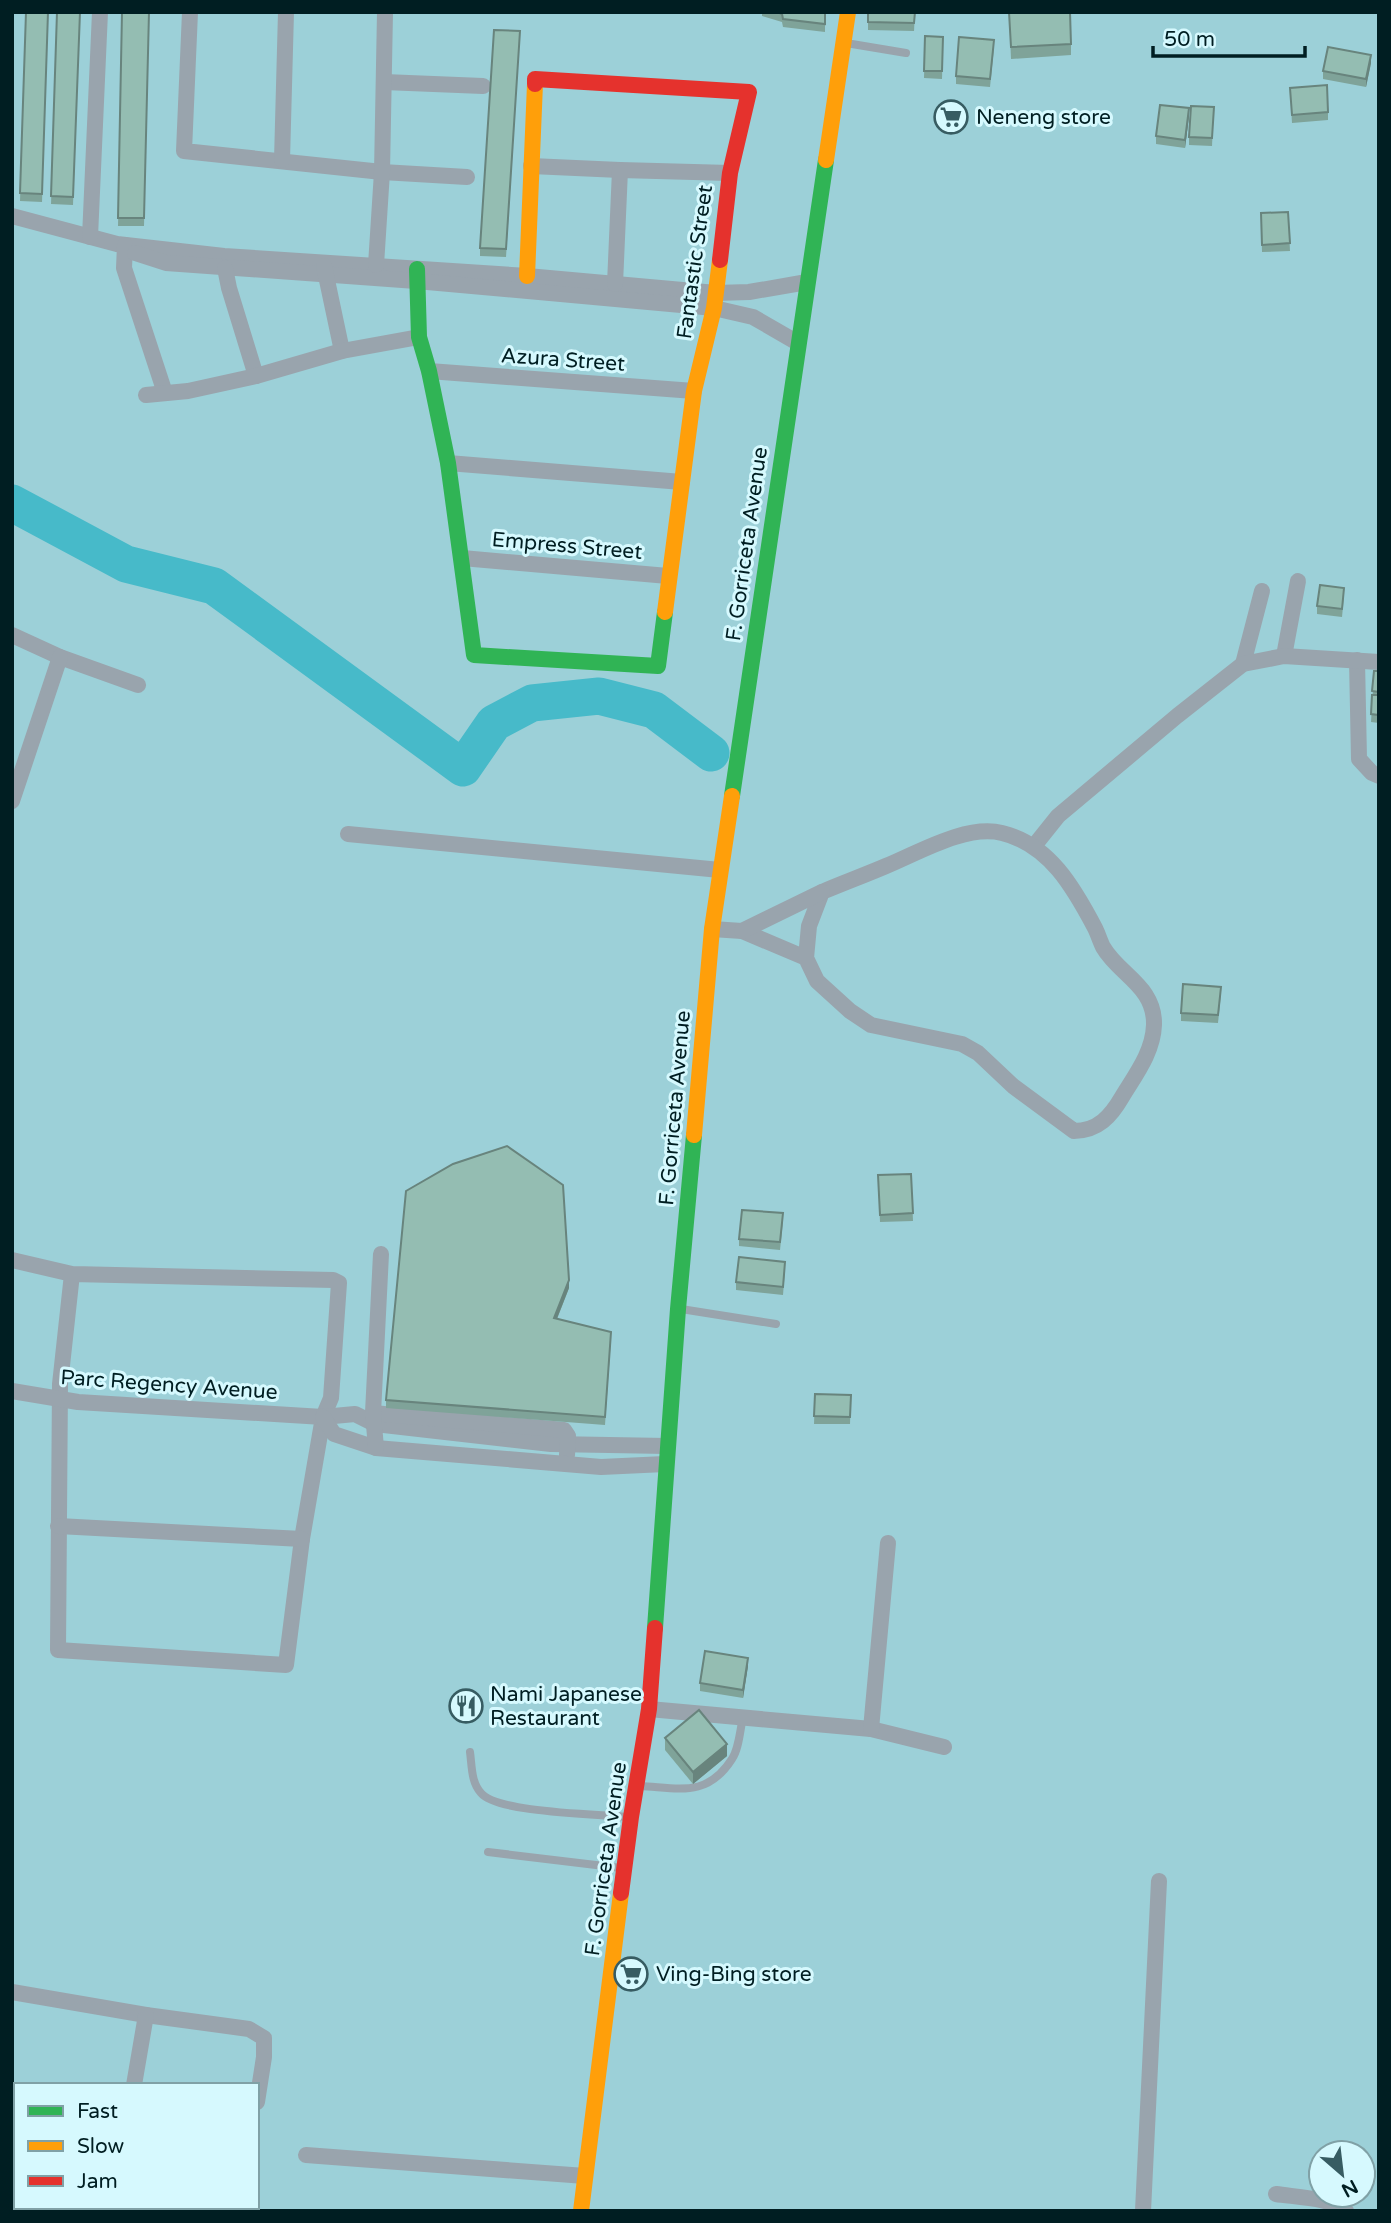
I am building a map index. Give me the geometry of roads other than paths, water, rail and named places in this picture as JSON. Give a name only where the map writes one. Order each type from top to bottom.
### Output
[{"type":"main road","name":"F. Gorriceta Avenue","points":[[581,2211],[631,1817],[649,1709],[678,1309],[712,929],[848,12]]},
{"type":"main road","name":"Fantastic Street","points":[[461,558],[474,655],[658,666],[694,391],[715,300],[730,173],[750,97],[747,91],[536,79],[533,83],[527,276]]},
{"type":"main road","points":[[417,275],[419,337],[429,371],[447,463],[461,558]]},
{"type":"street","points":[[90,237],[100,12]]},
{"type":"street","points":[[190,12],[184,151],[382,172],[467,177]]},
{"type":"street","points":[[282,160],[286,12]]},
{"type":"street","points":[[376,265],[382,172],[385,12]]},
{"type":"street","points":[[384,82],[483,86]]},
{"type":"street","points":[[531,166],[730,173]]},
{"type":"street","points":[[615,284],[620,170]]},
{"type":"street","points":[[12,216],[122,246],[166,263],[225,268],[417,275],[715,300],[807,282]]},
{"type":"street","points":[[122,246],[325,270],[376,265],[417,275],[527,276],[615,284],[715,300],[753,317],[797,343]]},
{"type":"street","points":[[122,246],[124,268],[165,393]]},
{"type":"street","points":[[225,268],[256,376]]},
{"type":"street","points":[[325,270],[342,351]]},
{"type":"street","points":[[146,395],[188,391],[256,376],[342,351],[419,337]]},
{"type":"street","name":"Azura Street","points":[[429,371],[694,391]]},
{"type":"street","points":[[447,463],[682,482]]},
{"type":"street","name":"Empress Street","points":[[461,558],[668,576]]},
{"type":"street","points":[[1284,656],[1298,581]]},
{"type":"street","points":[[1243,664],[1262,591]]},
{"type":"street","points":[[12,635],[60,657],[138,685]]},
{"type":"street","points":[[1034,846],[1058,816],[1243,664],[1284,656],[1379,662]]},
{"type":"street","points":[[12,801],[60,657]]},
{"type":"street","points":[[1357,660],[1359,759],[1371,773],[1379,776]]},
{"type":"street","points":[[742,931],[822,892],[957,837],[1001,832],[1034,846],[1068,879],[1104,948],[1136,981],[1150,1001],[1154,1024],[1149,1050],[1113,1113],[1091,1129],[1074,1131],[1013,1086],[978,1053],[962,1044],[871,1025],[850,1012],[817,981],[806,958],[809,926],[822,892]]},
{"type":"street","points":[[348,834],[720,870]]},
{"type":"street","points":[[712,929],[742,931],[806,958]]},
{"type":"street","points":[[376,1448],[374,1419],[381,1254]]},
{"type":"street","points":[[12,1260],[72,1274],[333,1280],[339,1283],[331,1398],[323,1417],[302,1539],[286,1665],[58,1650],[60,1398],[72,1274]]},
{"type":"street","name":"Parc Regency Avenue","points":[[12,1391],[78,1402],[323,1417],[355,1414],[374,1419],[545,1427],[564,1430],[568,1436],[568,1445]]},
{"type":"street","points":[[323,1417],[334,1434],[376,1448],[601,1467],[666,1464]]},
{"type":"street","points":[[566,1463],[568,1445],[667,1446]]},
{"type":"street","points":[[58,1526],[302,1539]]},
{"type":"street","points":[[871,1729],[888,1543]]},
{"type":"street","points":[[649,1709],[871,1729],[944,1747]]},
{"type":"street","points":[[1143,2211],[1160,1881]]},
{"type":"street","points":[[12,1992],[249,2029],[264,2038],[259,2089]]},
{"type":"street","points":[[134,2083],[146,2015]]},
{"type":"street","points":[[306,2155],[585,2176]]},
{"type":"street","points":[[1276,2194],[1327,2202],[1341,2206],[1346,2211]]},
{"type":"lane","points":[[844,42],[906,53]]},
{"type":"lane","points":[[678,1309],[776,1324]]},
{"type":"lane","points":[[636,1785],[692,1788],[710,1783],[733,1758],[743,1717]]},
{"type":"lane","points":[[470,1752],[475,1785],[483,1796],[500,1803],[518,1808],[631,1817]]},
{"type":"lane","points":[[488,1852],[624,1869]]},
{"type":"waterway","points":[[12,503],[126,564],[214,586],[463,768],[494,723],[532,703],[599,696],[654,710],[711,753]]},
{"type":"place","name":"Neneng store","points":[[951,117]]},
{"type":"place","name":"Nami Japanese Restaurant","points":[[466,1706]]},
{"type":"place","name":"Ving-Bing store","points":[[631,1974]]}]
